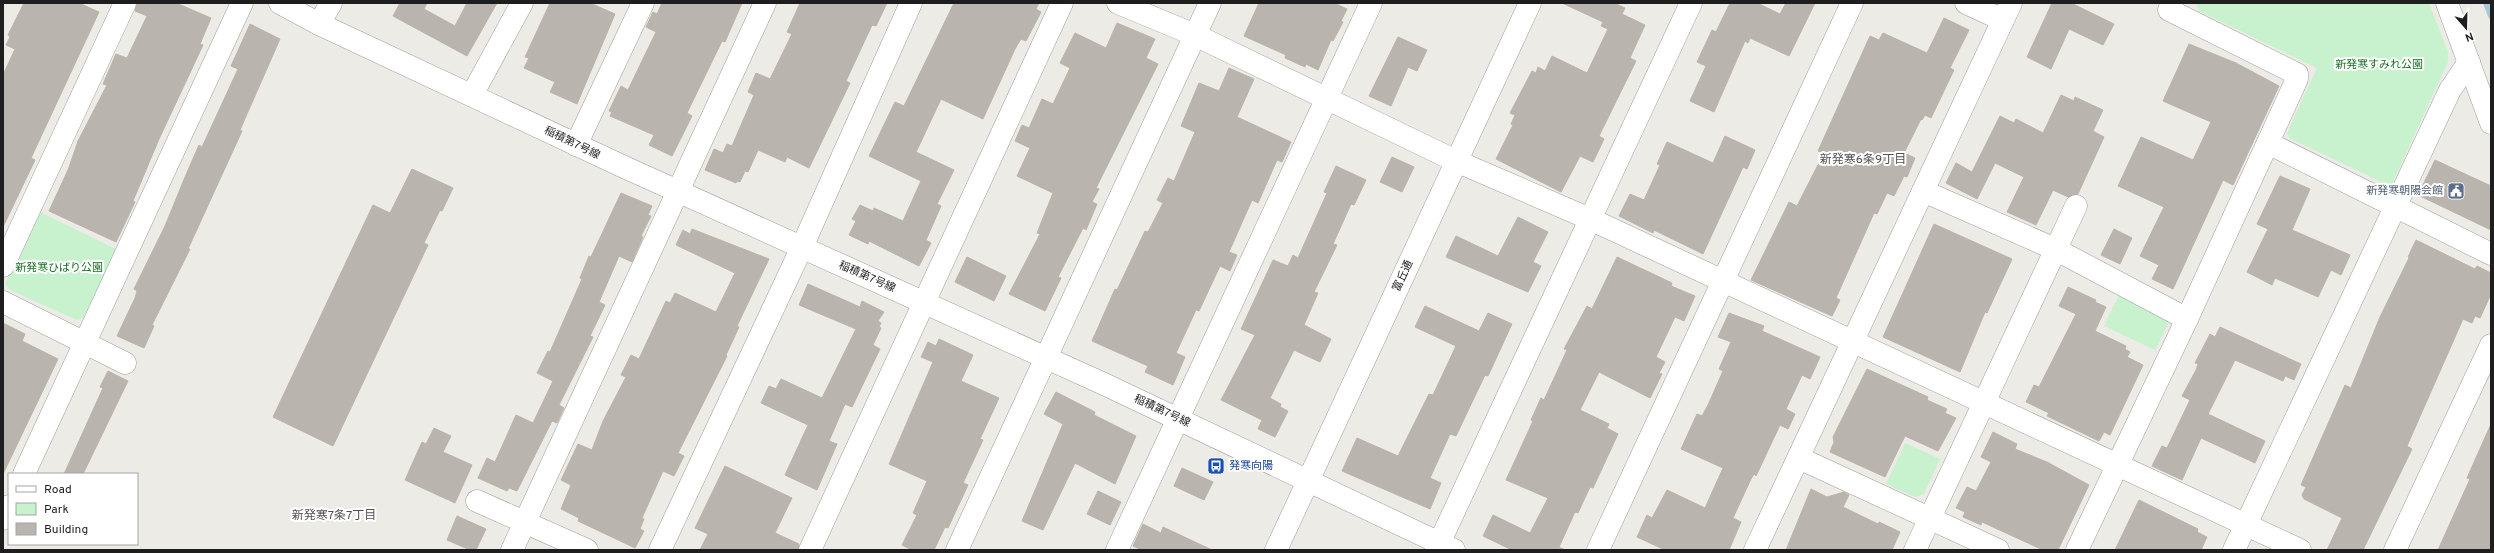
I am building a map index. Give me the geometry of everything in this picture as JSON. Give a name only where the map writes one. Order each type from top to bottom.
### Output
[{"type":"street","points":[[3,266],[125,3]]},
{"type":"street","points":[[24,473],[242,3]]},
{"type":"street","name":"稲積第7号線","points":[[280,3],[319,24],[576,145],[1176,418],[1443,548]]},
{"type":"street","points":[[319,24],[331,3]]},
{"type":"street","points":[[472,95],[522,3]]},
{"type":"street","points":[[576,145],[643,3]]},
{"type":"street","points":[[512,550],[765,3]]},
{"type":"street","points":[[660,550],[802,248],[911,3]]},
{"type":"street","points":[[810,550],[1062,3]]},
{"type":"street","points":[[1118,3],[1195,35],[1456,161],[1590,219],[1723,280],[2300,550]]},
{"type":"street","points":[[957,550],[1210,3]]},
{"type":"street","points":[[1117,550],[1176,418],[1371,3]]},
{"type":"street","name":"富丘通","points":[[1276,550],[1530,3]]},
{"type":"street","points":[[1443,548],[1590,219],[1691,3]]},
{"type":"street","points":[[1598,550],[1852,3]]},
{"type":"street","points":[[1757,549],[2007,11],[1966,3]]},
{"type":"street","points":[[2077,550],[2187,319],[2268,143],[2297,74],[2169,10],[2172,3]]},
{"type":"street","points":[[2447,3],[2491,123]]},
{"type":"street","points":[[2234,550],[2450,90],[2469,62]]},
{"type":"street","points":[[2268,143],[2397,205],[2491,254]]},
{"type":"street","points":[[1923,191],[2054,249],[2187,319]]},
{"type":"street","points":[[1915,550],[2054,249],[2076,206]]},
{"type":"street","points":[[3,302],[84,344],[125,363]]},
{"type":"street","points":[[2395,550],[2491,345]]},
{"type":"street","points":[[1799,458],[1998,550]]},
{"type":"street","points":[[477,501],[525,521],[587,550]]},
{"type":"street","points":[[3,519],[8,508]]},
{"type":"green space","name":"新発寒すみれ公園","points":[[2196,3],[2429,3],[2448,52],[2448,62],[2392,184],[2388,185],[2289,138],[2287,133],[2317,68],[2199,11]]},
{"type":"green space","name":"新発寒ひばり公園","points":[[40,212],[118,250],[83,317],[77,320],[10,290],[5,284]]},
{"type":"green space","points":[[2119,295],[2165,316],[2168,324],[2155,350],[2104,326]]},
{"type":"green space","points":[[1905,443],[1940,459],[1924,494],[1915,497],[1886,484]]},
{"type":"building","points":[[24,3],[79,3],[99,12],[31,158],[35,160],[3,227],[3,75],[15,49],[6,45],[10,37],[8,35]]},
{"type":"building","points":[[137,3],[176,3],[211,18],[200,44],[203,45],[159,139],[133,201],[135,202],[116,242],[49,211],[68,170],[78,141],[107,85],[103,84],[116,54],[127,58],[147,16],[135,11]]},
{"type":"building","points":[[400,3],[427,3],[424,9],[455,26],[467,3],[497,3],[467,56],[393,16]]},
{"type":"building","points":[[550,3],[590,3],[615,14],[577,104],[550,92],[555,82],[524,68],[529,58],[525,57]]},
{"type":"building","points":[[662,3],[742,3],[725,42],[722,41],[687,113],[692,116],[672,156],[649,145],[654,135],[610,116],[612,112],[609,111],[621,86],[628,90],[656,32],[646,27],[653,12],[657,14]]},
{"type":"building","points":[[800,3],[887,3],[876,26],[872,25],[846,81],[850,83],[809,168],[787,157],[785,162],[758,150],[748,172],[745,171],[740,182],[737,181],[736,183],[705,170],[714,149],[723,153],[727,144],[732,146],[754,95],[748,92],[756,73],[770,79],[792,34],[787,32]]},
{"type":"building","points":[[954,3],[1039,3],[1036,9],[1041,12],[1026,41],[1021,39],[1015,49],[983,119],[941,99],[916,152],[954,170],[937,204],[941,206],[926,240],[931,243],[919,266],[869,241],[868,244],[849,235],[856,221],[852,219],[860,205],[873,211],[874,208],[903,221],[921,181],[869,156],[895,102],[904,106]]},
{"type":"building","points":[[1259,3],[1334,3],[1347,9],[1341,21],[1343,22],[1333,41],[1331,40],[1318,70],[1306,64],[1305,67],[1285,58],[1286,55],[1244,36]]},
{"type":"building","points":[[1562,3],[1614,3],[1625,8],[1622,14],[1645,25],[1630,58],[1636,61],[1599,136],[1604,139],[1593,162],[1580,156],[1561,192],[1496,159],[1513,125],[1511,124],[1515,115],[1510,113],[1532,71],[1536,73],[1538,67],[1545,71],[1552,56],[1587,73],[1608,29],[1601,26],[1603,22]]},
{"type":"building","points":[[1730,3],[1757,3],[1780,14],[1786,3],[1815,3],[1789,56],[1750,38],[1748,43],[1745,41],[1714,112],[1690,101],[1706,66],[1697,62],[1712,30],[1716,32]]},
{"type":"building","points":[[2052,3],[2071,3],[2114,24],[2103,45],[2069,29],[2051,69],[2027,57]]},
{"type":"building","points":[[1944,18],[1969,30],[1950,68],[1954,70],[1931,118],[1925,115],[1922,120],[1921,119],[1904,153],[1915,158],[1907,177],[1904,176],[1894,196],[1887,193],[1877,214],[1874,213],[1836,298],[1840,300],[1832,316],[1751,280],[1789,202],[1797,206],[1824,153],[1818,151],[1870,36],[1879,40],[1883,33],[1927,53]]},
{"type":"building","points":[[1117,23],[1155,39],[1146,58],[1158,64],[1096,188],[1099,189],[1092,202],[1097,204],[1086,230],[1083,228],[1058,277],[1061,278],[1045,311],[1009,294],[1040,234],[1037,233],[1053,193],[1017,176],[1030,148],[1015,141],[1022,125],[1029,128],[1042,99],[1053,104],[1070,68],[1060,63],[1075,33],[1106,48]]},
{"type":"building","points":[[250,24],[280,39],[240,130],[242,131],[188,249],[190,249],[152,325],[154,326],[144,348],[117,336],[135,298],[137,291],[134,289],[165,226],[199,145],[202,147],[238,69],[231,66]]},
{"type":"building","points":[[1398,37],[1427,50],[1417,71],[1408,67],[1391,106],[1369,96]]},
{"type":"building","points":[[2189,44],[2236,63],[2279,86],[2233,185],[2223,180],[2173,289],[2152,279],[2159,265],[2140,256],[2164,207],[2118,186],[2141,137],[2193,160],[2211,122],[2163,101]]},
{"type":"building","points":[[1229,68],[1254,79],[1237,117],[1291,142],[1282,162],[1277,160],[1258,203],[1252,200],[1229,252],[1237,255],[1230,271],[1220,266],[1199,311],[1196,310],[1176,353],[1185,357],[1173,385],[1145,372],[1148,366],[1092,341],[1115,289],[1117,290],[1145,231],[1148,232],[1163,203],[1157,200],[1168,178],[1174,181],[1195,132],[1181,126],[1199,83],[1219,91]]},
{"type":"building","points":[[2061,95],[2074,101],[2075,97],[2103,110],[2093,131],[2104,137],[2078,194],[2068,197],[2053,190],[2036,225],[2007,212],[2024,177],[1995,163],[1977,199],[1946,183],[1956,163],[1972,172],[2000,116],[2014,123],[2016,119],[2043,133]]},
{"type":"building","points":[[1725,136],[1755,150],[1747,169],[1743,167],[1703,254],[1654,230],[1653,233],[1619,216],[1630,194],[1644,200],[1660,165],[1657,164],[1667,142],[1713,163]]},
{"type":"building","points":[[1392,157],[1414,167],[1402,192],[1380,182]]},
{"type":"building","name":"新発寒朝陽会館","points":[[2435,160],[2491,186],[2491,230],[2418,195]]},
{"type":"building","points":[[1336,166],[1366,180],[1354,205],[1351,204],[1333,244],[1337,245],[1314,292],[1318,293],[1304,325],[1331,339],[1320,362],[1294,350],[1270,398],[1281,404],[1280,407],[1288,411],[1275,437],[1258,429],[1262,420],[1221,400],[1255,335],[1241,329],[1273,260],[1288,266],[1293,255],[1298,258],[1327,193],[1324,192]]},
{"type":"building","points":[[412,169],[453,188],[442,211],[440,210],[424,243],[428,245],[333,446],[273,417],[373,205],[390,213]]},
{"type":"building","points":[[2280,176],[2310,189],[2292,230],[2350,255],[2341,275],[2331,270],[2318,297],[2275,278],[2272,285],[2247,272],[2268,229],[2257,224]]},
{"type":"building","points":[[621,193],[652,206],[648,215],[651,216],[641,236],[643,237],[632,262],[619,256],[599,302],[605,305],[590,336],[593,337],[559,405],[564,408],[557,423],[552,421],[517,491],[509,488],[507,491],[478,478],[487,458],[495,462],[516,415],[533,423],[553,381],[537,373],[548,351],[550,352],[582,279],[580,278],[589,256],[591,257]]},
{"type":"building","points":[[1518,217],[1548,232],[1533,262],[1541,266],[1528,292],[1446,257],[1456,236],[1498,256]]},
{"type":"building","points":[[1934,224],[2012,259],[1987,313],[1985,312],[1960,372],[1883,337]]},
{"type":"building","points":[[692,229],[769,259],[737,326],[739,327],[726,355],[727,356],[678,453],[684,456],[674,476],[663,471],[642,518],[644,519],[640,529],[644,531],[635,548],[578,521],[579,518],[561,509],[571,485],[561,480],[578,444],[592,450],[603,421],[626,377],[621,375],[631,355],[639,359],[666,301],[670,303],[675,293],[716,312],[735,273],[676,245],[683,230],[690,234]]},
{"type":"building","points":[[2114,229],[2132,238],[2120,264],[2101,255]]},
{"type":"building","points":[[2416,240],[2475,269],[2477,266],[2491,273],[2491,294],[2480,318],[2475,316],[2472,323],[2463,319],[2407,446],[2412,449],[2363,550],[2327,550],[2342,518],[2304,499],[2302,495],[2306,487],[2301,485],[2345,385],[2351,388],[2380,317],[2409,258],[2408,257]]},
{"type":"building","points":[[967,257],[1006,276],[994,301],[955,282]]},
{"type":"building","points":[[1617,257],[1672,283],[1671,286],[1695,296],[1684,321],[1675,317],[1656,357],[1665,362],[1659,373],[1662,374],[1650,398],[1599,372],[1580,410],[1609,424],[1607,428],[1618,434],[1593,488],[1590,487],[1578,513],[1575,512],[1559,547],[1565,550],[1512,550],[1483,536],[1493,515],[1530,533],[1548,498],[1506,480],[1533,421],[1531,420],[1541,398],[1544,400],[1567,350],[1564,349],[1587,306],[1592,309]]},
{"type":"building","points":[[808,284],[860,307],[862,301],[884,312],[878,321],[881,323],[879,327],[881,328],[873,345],[880,349],[852,407],[845,404],[829,441],[837,444],[817,490],[785,475],[808,425],[761,403],[769,386],[776,389],[781,379],[822,398],[856,329],[799,305]]},
{"type":"building","points":[[2068,287],[2096,300],[2095,302],[2106,307],[2095,331],[2126,346],[2125,349],[2130,352],[2127,357],[2143,365],[2110,435],[2104,432],[2099,441],[2047,416],[2049,413],[2026,402],[2034,385],[2039,387],[2076,314],[2059,306]]},
{"type":"building","points":[[1425,306],[1479,331],[1488,313],[1512,324],[1488,376],[1485,375],[1456,436],[1450,434],[1430,478],[1441,483],[1430,509],[1342,471],[1357,438],[1398,456],[1429,394],[1433,395],[1456,346],[1415,327]]},
{"type":"building","points":[[1729,313],[1764,326],[1762,331],[1820,357],[1810,379],[1802,375],[1786,409],[1795,414],[1788,429],[1780,425],[1756,476],[1754,474],[1751,479],[1733,518],[1741,522],[1729,550],[1665,550],[1637,537],[1647,515],[1652,518],[1667,490],[1705,508],[1723,468],[1681,449],[1697,414],[1702,416],[1708,405],[1723,371],[1719,369],[1731,342],[1718,337]]},
{"type":"building","points":[[3,323],[25,334],[22,341],[58,359],[3,474]]},
{"type":"building","points":[[2220,327],[2301,364],[2294,380],[2285,376],[2283,381],[2235,360],[2208,414],[2265,441],[2255,463],[2201,438],[2182,480],[2152,466],[2162,446],[2167,448],[2190,400],[2182,396],[2196,370],[2198,364],[2195,363],[2210,334],[2215,337]]},
{"type":"building","points":[[939,339],[973,355],[961,381],[999,398],[980,439],[983,440],[963,483],[968,485],[948,528],[945,527],[934,550],[912,550],[902,545],[917,515],[913,513],[927,481],[889,464],[933,362],[921,357],[928,342],[936,346]]},
{"type":"building","points":[[1867,369],[1928,397],[1927,400],[1947,409],[1945,413],[1956,418],[1938,451],[1905,436],[1885,477],[1830,452],[1834,442],[1833,437]]},
{"type":"building","points":[[108,371],[128,381],[83,473],[64,473],[103,388],[100,387]]},
{"type":"building","points":[[1056,392],[1095,412],[1094,415],[1136,436],[1115,484],[1075,463],[1043,530],[1022,521],[1063,424],[1044,414]]},
{"type":"building","points":[[2491,424],[2491,550],[2438,550],[2470,479],[2467,478]]},
{"type":"building","points":[[434,428],[451,436],[443,452],[472,465],[455,503],[405,480],[422,442],[426,444]]},
{"type":"building","points":[[1993,432],[2017,444],[2015,449],[2047,462],[2089,485],[2058,550],[2043,550],[1982,522],[1981,525],[1963,517],[1965,512],[1956,508],[1967,487],[1976,491],[1991,462],[1981,457]]},
{"type":"building","points":[[725,466],[792,498],[775,533],[799,544],[798,550],[700,550],[708,534],[695,528]]},
{"type":"building","points":[[1182,468],[1213,482],[1204,500],[1174,486]]},
{"type":"building","points":[[1811,489],[1827,497],[1844,492],[1849,495],[1843,507],[1878,524],[1879,522],[1900,532],[1892,550],[1786,550]]},
{"type":"building","points":[[1098,491],[1121,502],[1110,525],[1087,514]]},
{"type":"building","points":[[2139,500],[2198,529],[2197,532],[2207,537],[2201,550],[2115,550]]},
{"type":"building","points":[[457,516],[486,529],[476,550],[470,550],[447,540]]},
{"type":"building","points":[[1143,524],[1161,533],[1163,527],[1212,550],[1142,550],[1133,546]]},
{"type":"waterway","points":[[2486,3],[2491,16]]},
{"type":"place","name":"新発寒朝陽会館","points":[[2456,191]]},
{"type":"place","name":"発寒向陽","points":[[1216,466]]},
{"type":"district","name":"新発寒6条9丁目","points":[[1863,160]]},
{"type":"district","name":"新発寒7条7丁目","points":[[334,516]]}]
